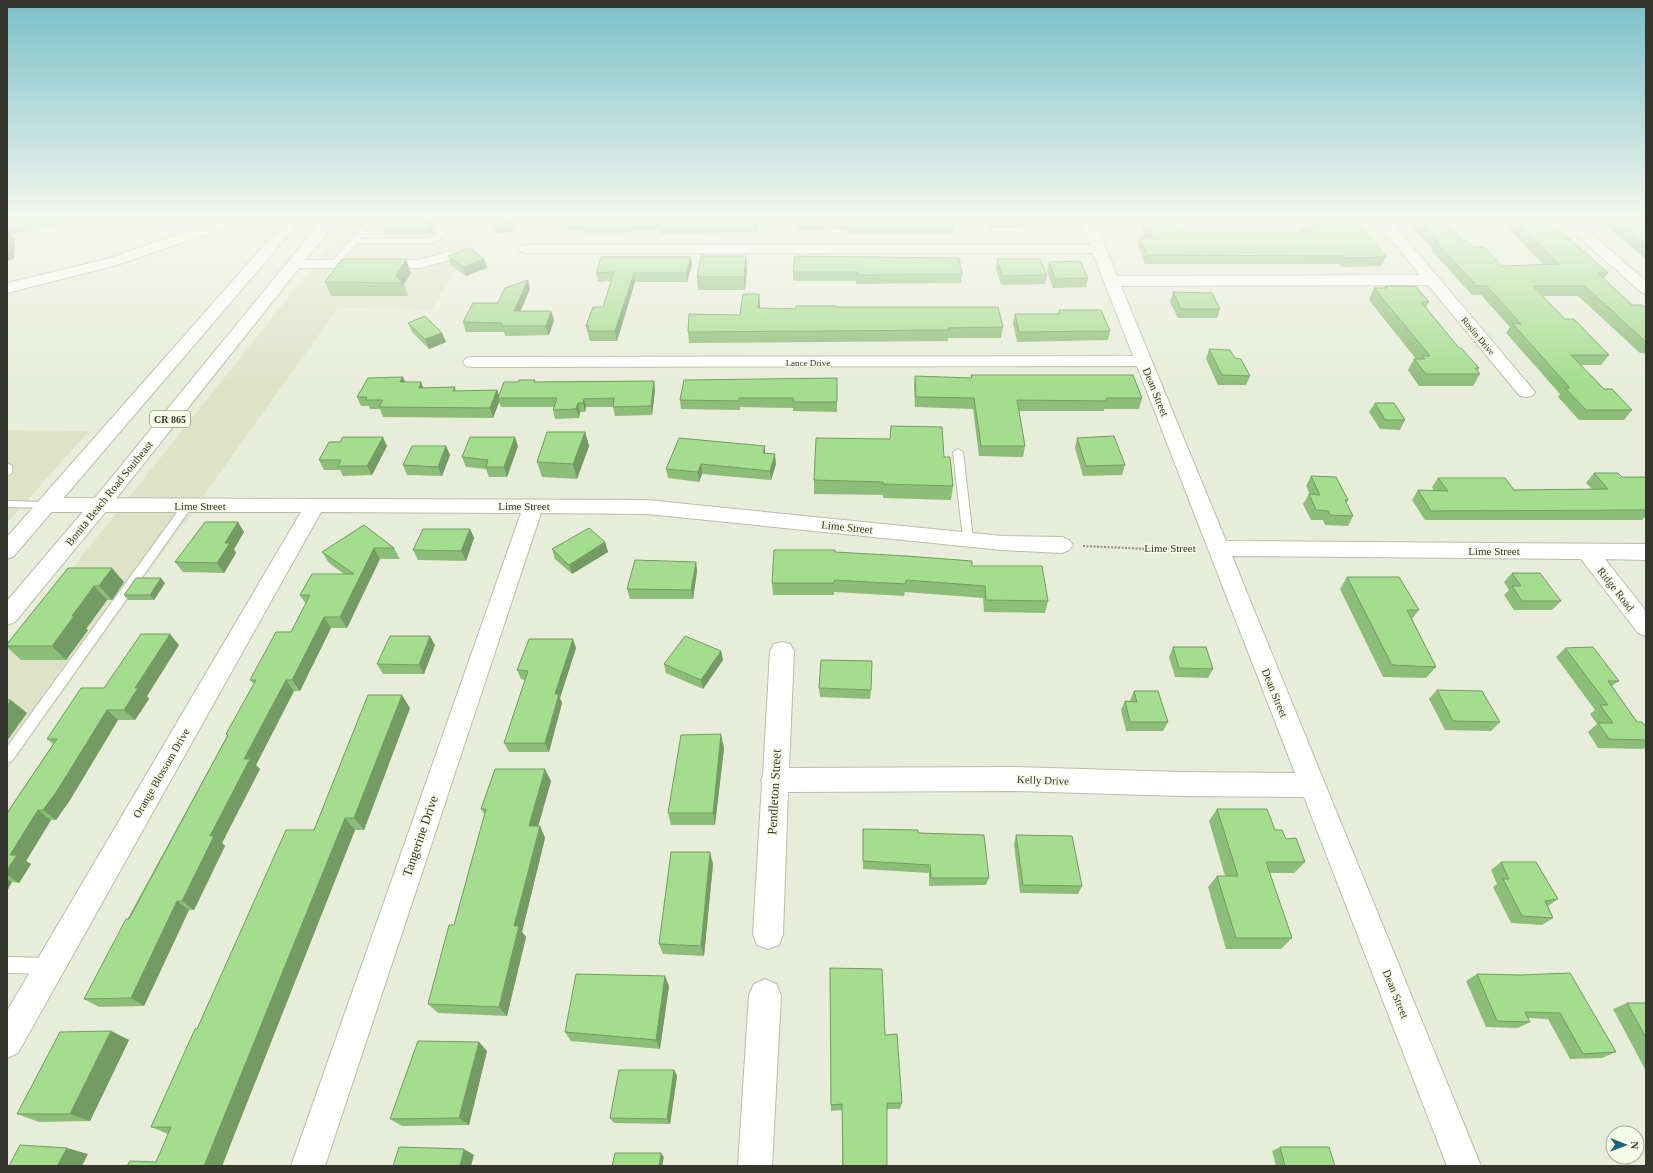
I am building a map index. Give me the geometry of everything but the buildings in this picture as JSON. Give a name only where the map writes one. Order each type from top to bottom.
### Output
[{"type":"street","points":[[7,288],[65,274]]},
{"type":"street","name":"CR 865","points":[[7,551],[248,274]]},
{"type":"street","points":[[265,274],[263,276],[267,298]]},
{"type":"street","name":"Bonita Beach Road Southeast","points":[[7,616],[100,505],[286,274]]},
{"type":"street","name":"Dean Street","points":[[1109,274],[1464,1166]]},
{"type":"street","name":"Roslin Drive","points":[[1426,274],[1526,392]]},
{"type":"street","points":[[1628,274],[1646,289]]},
{"type":"street","points":[[1112,281],[1431,280]]},
{"type":"street","name":"Lance Drive","points":[[472,362],[1144,361]]},
{"type":"street","name":"Lime Street","points":[[48,505],[648,507],[968,539],[1062,545]]},
{"type":"street","name":"Orange Blossom Drive","points":[[7,1042],[315,505]]},
{"type":"street","name":"Tangerine Drive","points":[[308,1166],[533,506]]},
{"type":"street","name":"Lime Street","points":[[1217,548],[1646,552]]},
{"type":"street","name":"Ridge Road","points":[[1586,551],[1646,627]]},
{"type":"street","name":"Pendleton Street","points":[[768,934],[774,780],[782,651]]},
{"type":"street","name":"Kelly Drive","points":[[774,780],[1013,779],[1180,784],[1312,785]]},
{"type":"street","points":[[755,1166],[764,995]]},
{"type":"lane","points":[[958,452],[968,539]]},
{"type":"lane","points":[[7,466],[7,473]]},
{"type":"lane","points":[[7,504],[48,505]]},
{"type":"lane","points":[[7,757],[186,506]]},
{"type":"lane","points":[[7,965],[50,966]]},
{"type":"path","name":"Lime Street","points":[[1062,545],[1148,549],[1217,548]]},
{"type":"shaded area","points":[[307,274],[454,274],[432,309],[338,308],[7,770],[7,650]]},
{"type":"shaded area","points":[[7,430],[89,431],[7,523]]}]
